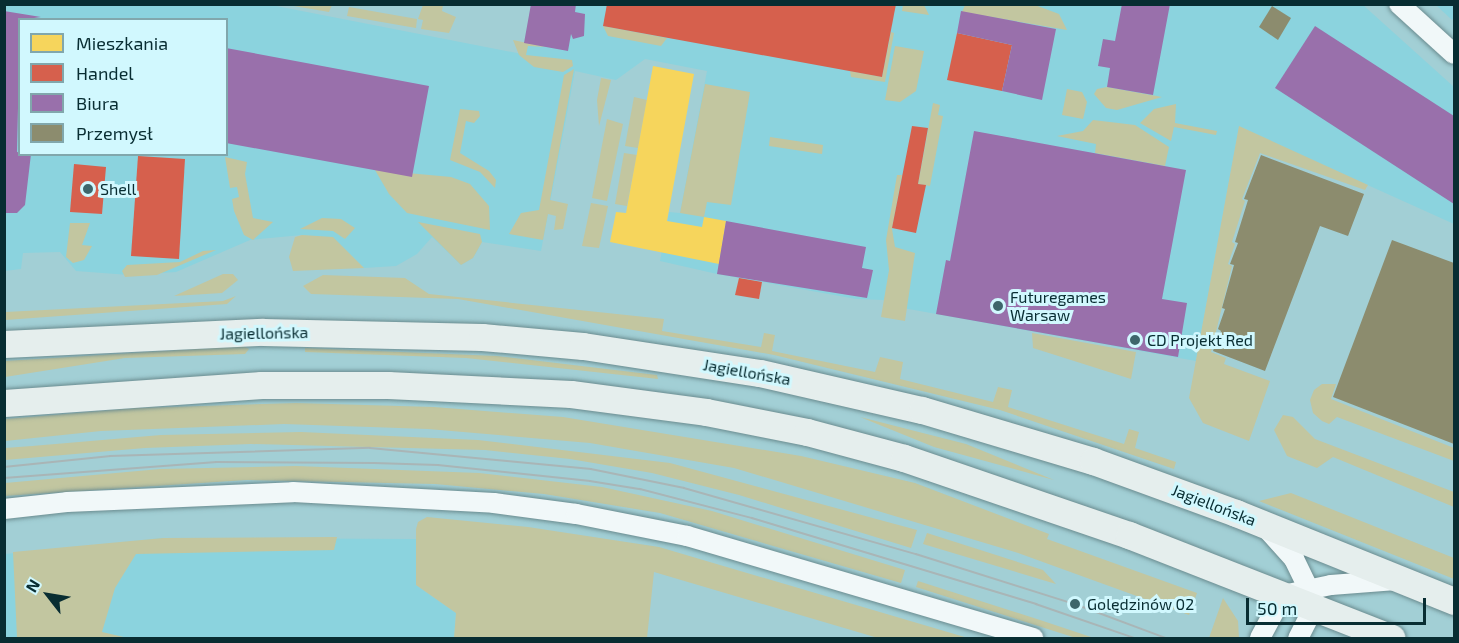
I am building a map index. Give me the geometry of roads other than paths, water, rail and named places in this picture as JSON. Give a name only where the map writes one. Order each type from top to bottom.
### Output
[{"type":"main road","name":"Jagiellońska","points":[[4,344],[263,332],[482,337],[583,346],[760,373],[922,410],[1093,461],[1258,522],[1455,601]]},
{"type":"main road","points":[[4,403],[261,385],[512,389],[636,401],[807,432],[894,455],[1129,535],[1283,595],[1311,598],[1392,639]]},
{"type":"street","points":[[1399,4],[1455,54]]},
{"type":"street","points":[[4,509],[67,502],[292,492],[494,503],[576,514],[687,536],[1033,639]]},
{"type":"street","points":[[1258,522],[1284,545],[1311,598],[1298,639]]},
{"type":"street","points":[[1311,598],[1401,580]]},
{"type":"street","points":[[1260,639],[1283,595]]},
{"type":"tram line","points":[[4,467],[110,456],[370,448],[591,469],[684,488],[916,554],[1075,604],[1166,638]]},
{"type":"tram line","points":[[4,478],[216,462],[438,465],[590,481],[640,489],[752,518],[1036,604],[1135,638]]},
{"type":"place","name":"Shell","points":[[88,189]]},
{"type":"place","name":"Futuregames Warsaw","points":[[998,306]]},
{"type":"place","name":"CD Projekt Red","points":[[1135,340]]},
{"type":"place","name":"Golędzinów 02","points":[[1075,604]]}]
